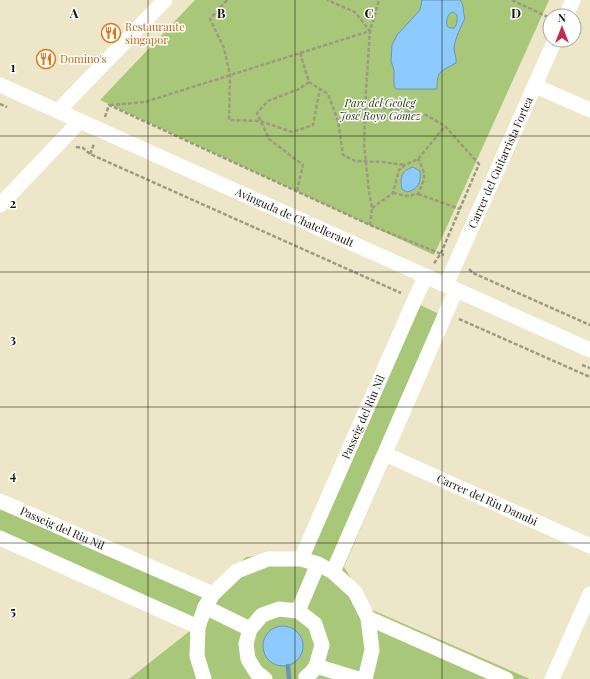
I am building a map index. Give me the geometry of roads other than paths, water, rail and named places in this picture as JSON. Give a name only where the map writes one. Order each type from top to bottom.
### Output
[{"type":"street","points":[[58,111],[165,0]]},
{"type":"street","name":"Carrer del Guitarrista Fortea","points":[[451,288],[457,260],[552,48]]},
{"type":"street","name":"Avinguda de Chatellerault","points":[[0,85],[590,350]]},
{"type":"street","points":[[535,86],[590,110]]},
{"type":"street","points":[[0,205],[80,120]]},
{"type":"street","name":"Passeig del Riu Nil","points":[[301,559],[426,276]]},
{"type":"street","points":[[333,572],[446,313],[451,288]]},
{"type":"street","name":"Carrer del Riu Danubi","points":[[385,454],[590,546]]},
{"type":"street","name":"Passeig del Riu Nil","points":[[0,501],[213,594]]},
{"type":"street","points":[[0,538],[198,626]]},
{"type":"street","points":[[204,679],[197,656],[198,626],[205,607],[213,594],[237,571],[268,559],[301,559],[318,564],[333,572],[355,592],[368,618],[372,650],[365,679]]},
{"type":"street","points":[[298,611],[318,564]]},
{"type":"street","points":[[552,679],[590,594]]},
{"type":"street","points":[[205,607],[250,629]]},
{"type":"street","points":[[257,677],[248,659],[246,644],[250,629],[262,615],[279,609],[298,611],[315,624],[322,645],[316,666],[306,677],[307,679]]},
{"type":"street","points":[[368,618],[506,679]]},
{"type":"street","points":[[316,666],[358,679]]},
{"type":"water","points":[[422,0],[460,0],[465,18],[455,44],[454,50],[456,63],[440,72],[437,89],[396,89],[394,86],[394,70],[391,61],[392,45],[397,35],[420,10]],"holes":[[[453,12],[457,15],[457,23],[454,28],[447,26],[449,14]]]},
{"type":"water","points":[[413,167],[420,171],[420,178],[417,187],[407,192],[402,189],[401,178],[406,170]]},
{"type":"water","points":[[287,626],[294,629],[300,635],[303,646],[302,654],[294,663],[287,666],[279,666],[272,663],[264,654],[263,642],[266,635],[275,627]]},
{"type":"waterway","points":[[288,666],[289,679]]},
{"type":"place","name":"Restaurante singapor","points":[[111,33]]},
{"type":"place","name":"Domino's","points":[[46,59]]},
{"type":"park label","name":"Parc del Geòleg José Royo Gómez","points":[[380,109]]}]
